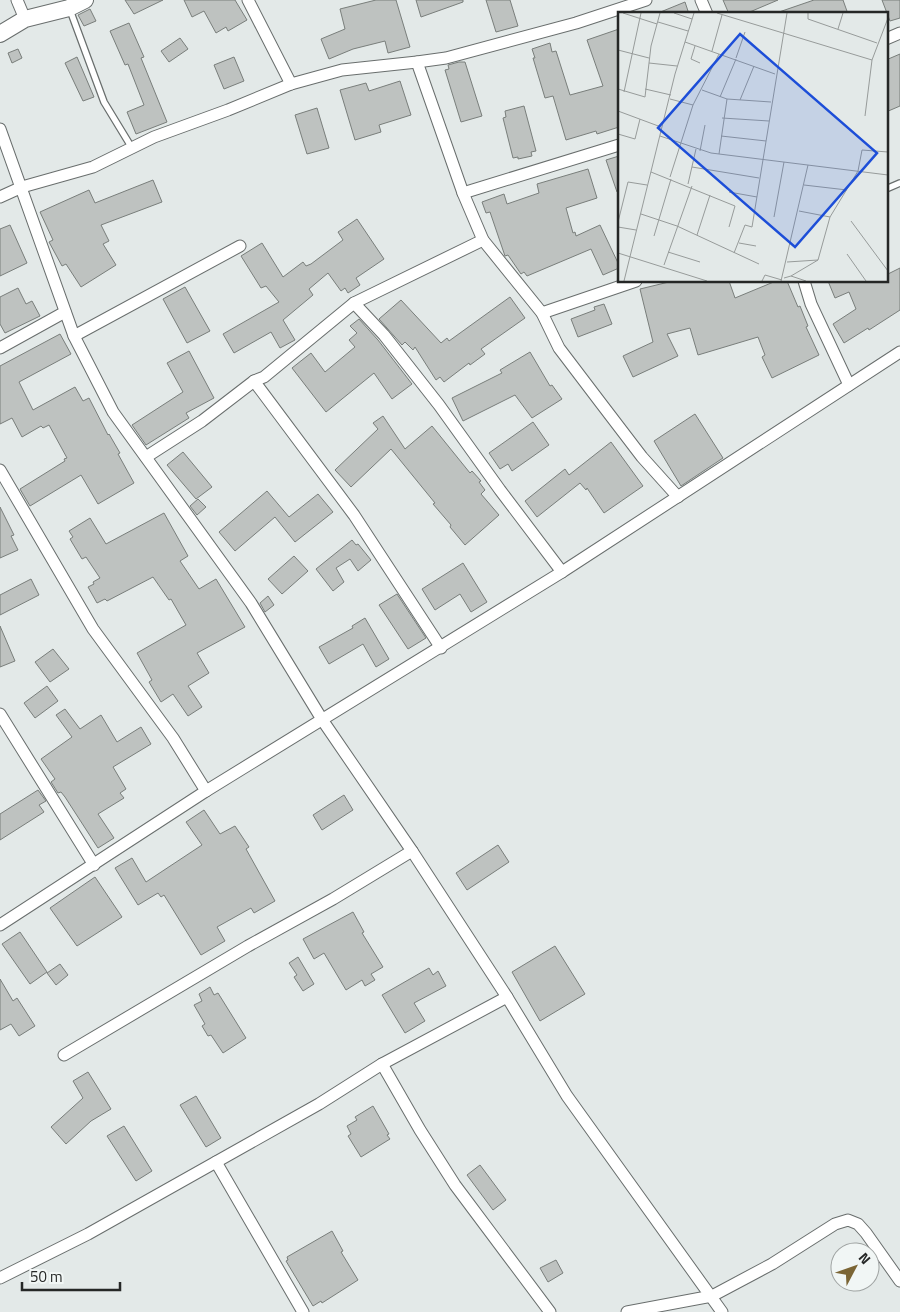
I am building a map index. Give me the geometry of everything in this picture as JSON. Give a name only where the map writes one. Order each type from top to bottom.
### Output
[{"type":"street","points":[[17,0],[25,19]]},
{"type":"street","points":[[0,34],[25,19],[69,8],[85,0]]},
{"type":"street","points":[[248,0],[292,84]]},
{"type":"street","points":[[0,197],[22,187],[93,167],[154,138],[292,84],[342,70],[446,58],[576,23],[646,0]]},
{"type":"street","points":[[701,0],[706,12]]},
{"type":"street","points":[[888,38],[900,33]]},
{"type":"street","points":[[417,62],[463,192],[483,240],[542,313],[559,348],[642,457],[678,497]]},
{"type":"street","points":[[0,129],[74,336],[113,412],[251,603],[323,721],[412,851],[507,997],[567,1096],[722,1312]]},
{"type":"street","points":[[463,192],[618,145]]},
{"type":"street","points":[[146,457],[202,421],[254,381],[264,378],[354,303],[483,240]]},
{"type":"street","points":[[74,336],[240,246]]},
{"type":"street","points":[[542,313],[633,282]]},
{"type":"street","points":[[804,282],[811,304],[849,385]]},
{"type":"street","points":[[354,303],[384,335],[439,405],[562,572]]},
{"type":"street","points":[[0,348],[65,312]]},
{"type":"street","points":[[0,925],[206,791],[323,721],[562,572],[900,352]]},
{"type":"street","points":[[254,381],[354,515],[441,648]]},
{"type":"street","points":[[0,470],[93,629],[173,738],[206,791]]},
{"type":"street","points":[[0,714],[94,865]]},
{"type":"street","points":[[64,1055],[412,851]]},
{"type":"street","points":[[0,1278],[88,1234],[319,1104],[382,1064],[507,997]]},
{"type":"street","points":[[382,1064],[420,1130],[455,1185],[550,1312]]},
{"type":"street","points":[[216,1162],[303,1312]]},
{"type":"street","points":[[627,1312],[712,1296],[772,1264],[835,1224],[848,1220],[858,1224],[900,1281]]},
{"type":"lane","points":[[69,8],[104,102],[132,148]]},
{"type":"lane","points":[[888,188],[900,183]]},
{"type":"building","points":[[125,0],[163,0],[134,14]]},
{"type":"building","points":[[184,0],[235,0],[247,20],[228,31],[226,27],[216,33],[204,11],[192,17]]},
{"type":"building","points":[[376,0],[396,0],[410,47],[388,53],[385,41],[353,49],[329,59],[321,39],[345,29],[340,9]]},
{"type":"building","points":[[416,0],[463,0],[463,2],[421,17]]},
{"type":"building","points":[[486,0],[510,0],[518,26],[496,32]]},
{"type":"building","points":[[723,0],[778,0],[750,12],[728,12]]},
{"type":"building","points":[[814,0],[843,0],[847,12],[779,12]]},
{"type":"building","points":[[882,0],[900,0],[900,18],[890,21]]},
{"type":"building","points":[[685,2],[688,12],[660,12]]},
{"type":"building","points":[[90,9],[96,21],[84,26],[78,15]]},
{"type":"building","points":[[129,23],[144,57],[141,58],[167,122],[136,134],[127,112],[144,105],[128,64],[125,65],[110,31]]},
{"type":"building","points":[[618,29],[618,127],[597,134],[596,131],[566,140],[553,96],[545,98],[532,49],[550,43],[552,52],[556,51],[570,95],[603,86],[587,40]]},
{"type":"building","points":[[180,38],[188,49],[169,62],[161,51]]},
{"type":"building","points":[[18,49],[22,58],[12,63],[8,53]]},
{"type":"building","points":[[900,54],[900,106],[888,111],[888,59]]},
{"type":"building","points":[[77,57],[94,97],[83,101],[65,63]]},
{"type":"building","points":[[234,57],[244,81],[224,89],[214,65]]},
{"type":"building","points":[[465,62],[482,116],[461,122],[445,70],[449,69],[448,65]]},
{"type":"building","points":[[400,81],[411,115],[379,125],[381,132],[355,140],[340,90],[366,83],[369,91]]},
{"type":"building","points":[[524,106],[536,151],[531,152],[532,156],[518,159],[518,157],[513,158],[503,118],[506,117],[505,111]]},
{"type":"building","points":[[317,108],[329,148],[307,154],[295,115]]},
{"type":"building","points":[[618,156],[617,192],[606,160]]},
{"type":"building","points":[[588,169],[597,198],[566,208],[573,233],[575,232],[576,236],[600,225],[618,263],[618,268],[603,275],[591,249],[527,276],[524,272],[521,274],[508,255],[505,256],[490,212],[486,213],[482,202],[504,194],[507,204],[539,193],[537,184]]},
{"type":"building","points":[[153,180],[162,202],[101,225],[109,241],[103,244],[116,265],[81,287],[66,264],[62,266],[49,242],[53,240],[40,212],[89,190],[95,203]]},
{"type":"building","points":[[357,219],[384,259],[356,278],[360,285],[348,293],[345,288],[341,291],[328,273],[309,289],[313,295],[283,320],[295,340],[280,348],[271,332],[234,353],[223,334],[279,302],[266,286],[261,288],[241,256],[262,243],[283,277],[303,262],[306,266],[311,264],[343,240],[338,232]]},
{"type":"building","points":[[10,225],[27,263],[0,276],[0,229]]},
{"type":"building","points":[[900,268],[900,310],[844,343],[833,324],[856,309],[849,292],[835,298],[828,282],[888,282],[888,274]]},
{"type":"building","points":[[669,282],[729,282],[735,298],[774,282],[787,282],[798,307],[800,306],[808,326],[806,327],[819,355],[772,378],[762,357],[765,355],[758,337],[698,355],[690,328],[667,334],[678,356],[633,377],[623,356],[653,342],[640,289]]},
{"type":"building","points":[[185,287],[210,331],[187,343],[163,299]]},
{"type":"building","points":[[18,288],[26,304],[32,301],[40,316],[5,333],[0,324],[0,297]]},
{"type":"building","points":[[510,297],[525,318],[481,349],[485,354],[470,365],[469,363],[444,382],[440,377],[436,380],[415,347],[413,350],[405,342],[402,345],[379,319],[401,300],[441,343],[447,338],[449,341]]},
{"type":"building","points":[[604,304],[612,324],[578,337],[571,319],[595,310],[594,307]]},
{"type":"building","points":[[359,319],[412,384],[392,399],[374,373],[326,412],[292,368],[311,353],[325,372],[355,347],[349,340],[357,333],[350,326]]},
{"type":"building","points":[[60,334],[71,354],[19,382],[33,410],[75,387],[83,401],[89,398],[108,435],[120,453],[118,454],[134,483],[98,504],[81,475],[30,506],[20,489],[67,458],[49,425],[43,428],[41,426],[22,437],[12,418],[0,424],[0,366]]},
{"type":"building","points":[[189,351],[214,398],[186,413],[189,418],[146,445],[132,425],[183,392],[167,363]]},
{"type":"building","points":[[530,352],[550,386],[552,385],[562,399],[532,418],[515,395],[463,421],[452,398],[502,373],[500,370]]},
{"type":"building","points":[[695,414],[723,458],[681,486],[654,441]]},
{"type":"building","points":[[383,416],[405,449],[432,426],[470,473],[472,471],[481,481],[479,482],[485,490],[481,494],[499,515],[465,545],[433,504],[435,503],[391,449],[351,487],[335,470],[378,429],[373,423]]},
{"type":"building","points":[[533,422],[549,445],[512,471],[508,464],[500,469],[489,453]]},
{"type":"building","points":[[611,442],[643,486],[604,513],[587,488],[586,490],[580,483],[537,517],[525,501],[565,469],[569,475]]},
{"type":"building","points":[[183,452],[212,487],[196,499],[167,465]]},
{"type":"building","points":[[267,491],[289,517],[318,494],[333,512],[295,542],[275,517],[235,551],[219,532]]},
{"type":"building","points":[[198,499],[206,507],[197,515],[190,506]]},
{"type":"building","points":[[0,507],[14,535],[11,536],[18,550],[0,558]]},
{"type":"building","points":[[164,513],[188,556],[180,561],[199,589],[216,579],[245,627],[197,653],[209,673],[188,686],[202,707],[188,716],[173,694],[161,702],[149,682],[152,680],[137,653],[186,625],[171,599],[169,600],[153,577],[107,601],[105,599],[97,603],[88,587],[100,578],[86,557],[82,559],[70,539],[73,537],[69,531],[90,518],[106,544]]},
{"type":"building","points":[[352,540],[356,545],[358,544],[371,560],[358,571],[350,559],[336,568],[344,582],[333,591],[316,569]]},
{"type":"building","points":[[294,556],[308,571],[282,594],[268,579]]},
{"type":"building","points":[[463,563],[487,602],[471,612],[460,594],[435,610],[422,589]]},
{"type":"building","points":[[31,579],[39,595],[0,615],[0,595]]},
{"type":"building","points":[[397,594],[426,638],[408,649],[379,605]]},
{"type":"building","points":[[268,596],[274,605],[265,612],[260,603]]},
{"type":"building","points":[[365,618],[389,659],[376,667],[363,644],[329,664],[319,647],[353,628],[352,626]]},
{"type":"building","points":[[0,626],[15,661],[0,667]]},
{"type":"building","points":[[53,649],[69,669],[50,682],[35,662]]},
{"type":"building","points":[[47,686],[58,701],[35,718],[24,703]]},
{"type":"building","points":[[65,709],[80,729],[101,715],[117,742],[141,727],[151,744],[113,767],[126,789],[120,793],[124,798],[98,814],[114,838],[98,848],[65,797],[61,792],[58,793],[51,782],[55,779],[41,759],[72,737],[56,715]]},
{"type":"building","points":[[38,790],[46,801],[39,805],[44,812],[0,840],[0,814]]},
{"type":"building","points":[[344,795],[353,810],[322,830],[313,815]]},
{"type":"building","points":[[204,810],[220,834],[235,826],[249,847],[246,849],[275,901],[254,913],[251,908],[217,927],[225,941],[201,955],[164,895],[161,897],[158,893],[138,905],[115,868],[132,858],[146,882],[202,845],[186,822]]},
{"type":"building","points":[[498,845],[509,862],[467,890],[456,873]]},
{"type":"building","points":[[95,877],[122,917],[77,946],[50,908]]},
{"type":"building","points":[[353,912],[364,932],[362,933],[383,967],[371,974],[375,980],[365,986],[362,980],[346,990],[324,953],[314,959],[303,939]]},
{"type":"building","points":[[20,932],[47,972],[30,984],[2,944]]},
{"type":"building","points":[[555,946],[585,994],[540,1021],[512,972]]},
{"type":"building","points":[[298,957],[314,984],[303,991],[294,977],[297,975],[289,963]]},
{"type":"building","points":[[60,964],[68,975],[56,985],[47,973]]},
{"type":"building","points":[[429,968],[433,975],[438,971],[446,986],[414,1003],[425,1021],[405,1033],[382,995]]},
{"type":"building","points":[[0,979],[13,1001],[17,998],[35,1026],[19,1036],[11,1024],[0,1030]]},
{"type":"building","points":[[210,987],[214,995],[218,993],[246,1038],[223,1053],[211,1035],[208,1036],[202,1026],[205,1024],[194,1005],[202,1001],[199,994]]},
{"type":"building","points":[[88,1072],[111,1109],[91,1121],[66,1144],[51,1127],[83,1098],[73,1081]]},
{"type":"building","points":[[196,1096],[221,1138],[206,1147],[180,1105]]},
{"type":"building","points":[[373,1106],[390,1139],[361,1157],[348,1136],[351,1134],[347,1126],[357,1120],[355,1117]]},
{"type":"building","points":[[124,1126],[152,1171],[136,1181],[107,1136]]},
{"type":"building","points":[[480,1165],[506,1200],[493,1210],[467,1175]]},
{"type":"building","points":[[332,1231],[343,1251],[341,1252],[358,1280],[322,1303],[321,1301],[313,1306],[286,1261],[288,1260],[287,1257]]},
{"type":"building","points":[[556,1260],[563,1273],[548,1282],[540,1268]]}]
